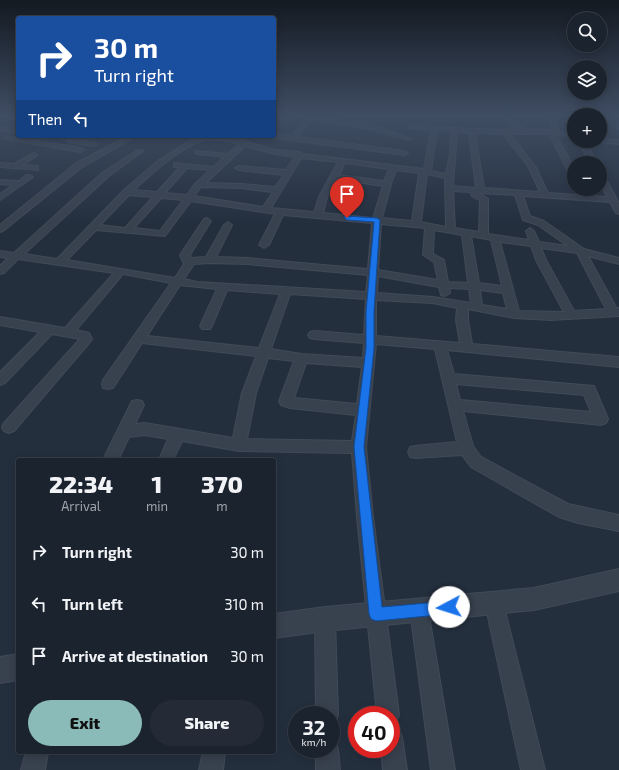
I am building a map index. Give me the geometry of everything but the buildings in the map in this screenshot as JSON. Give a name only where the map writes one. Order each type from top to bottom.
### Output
[{"type":"street","points":[[47,152],[73,156]]},
{"type":"street","points":[[0,229],[78,166],[103,152]]},
{"type":"street","points":[[0,271],[106,174],[139,152]]},
{"type":"street","points":[[60,262],[127,192],[160,164],[177,152]]},
{"type":"street","points":[[198,152],[229,156]]},
{"type":"street","points":[[94,227],[162,234],[200,185],[234,152]]},
{"type":"street","points":[[255,152],[289,174]]},
{"type":"street","points":[[373,152],[425,172],[449,177]]},
{"type":"street","points":[[387,706],[359,447],[370,341],[371,296],[377,220],[387,184],[400,162],[404,152]]},
{"type":"street","points":[[416,224],[429,152]]},
{"type":"street","points":[[451,230],[451,188],[449,177],[453,152]]},
{"type":"street","points":[[476,152],[478,191],[475,194],[484,199],[483,236]]},
{"type":"street","points":[[519,152],[531,166],[546,195]]},
{"type":"street","points":[[239,168],[300,154],[343,160],[400,162]]},
{"type":"street","points":[[266,209],[300,154]]},
{"type":"street","points":[[16,166],[34,156]]},
{"type":"street","points":[[318,215],[323,197],[343,160]]},
{"type":"street","points":[[160,164],[217,169]]},
{"type":"street","points":[[0,165],[35,168]]},
{"type":"street","points":[[128,230],[185,166]]},
{"type":"street","points":[[335,176],[387,184]]},
{"type":"street","points":[[0,198],[29,177]]},
{"type":"street","points":[[0,182],[20,184]]},
{"type":"street","points":[[200,185],[242,186],[277,190]]},
{"type":"street","points":[[451,188],[613,200]]},
{"type":"street","points":[[607,189],[619,211]]},
{"type":"street","points":[[127,192],[189,198],[280,212],[416,224],[581,251],[619,261]]},
{"type":"street","points":[[0,254],[121,271],[177,282],[223,287],[446,302],[514,314],[551,316],[616,312],[581,251],[541,223],[526,218],[518,193]]},
{"type":"street","points":[[264,245],[280,212]]},
{"type":"street","points":[[189,261],[185,255],[207,221]]},
{"type":"street","points":[[210,260],[213,251],[228,225]]},
{"type":"street","points":[[430,226],[428,255],[439,260],[446,302]]},
{"type":"street","points":[[530,231],[540,260],[571,315]]},
{"type":"street","points":[[466,232],[477,308]]},
{"type":"street","points":[[495,238],[514,314]]},
{"type":"street","points":[[189,261],[247,261],[373,272],[427,280],[444,285],[474,286],[508,290]]},
{"type":"street","points":[[108,384],[177,282],[189,261]]},
{"type":"street","points":[[68,332],[121,271]]},
{"type":"street","points":[[206,326],[223,287]]},
{"type":"street","points":[[238,445],[249,393],[286,291]]},
{"type":"street","points":[[462,305],[462,320],[468,347]]},
{"type":"street","points":[[0,332],[5,322],[68,332],[85,336],[86,339],[9,427]]},
{"type":"street","points":[[0,380],[50,330]]},
{"type":"street","points":[[314,336],[468,347],[619,362]]},
{"type":"street","points":[[139,338],[264,352],[301,358],[368,363]]},
{"type":"street","points":[[440,346],[466,448],[476,462],[565,511],[619,523]]},
{"type":"street","points":[[301,358],[286,402],[362,410]]},
{"type":"street","points":[[448,379],[589,390],[601,419],[455,405]]},
{"type":"street","points":[[111,458],[137,405]]},
{"type":"street","points":[[125,431],[145,429],[178,436],[238,445],[359,447]]},
{"type":"street","points":[[167,458],[178,436]]},
{"type":"street","points":[[415,452],[466,448]]},
{"type":"street","points":[[276,626],[325,619],[534,599],[619,580]]},
{"type":"street","points":[[494,603],[533,770]]},
{"type":"street","points":[[419,610],[443,770]]},
{"type":"street","points":[[325,619],[327,706]]},
{"type":"street","points":[[33,770],[37,754]]},
{"type":"street","points":[[211,770],[214,754]]},
{"type":"street","points":[[327,758],[328,770]]},
{"type":"street","points":[[394,758],[395,770]]},
{"type":"route","points":[[347,218],[377,220],[370,312],[370,348],[359,447],[376,614],[449,607]]}]
